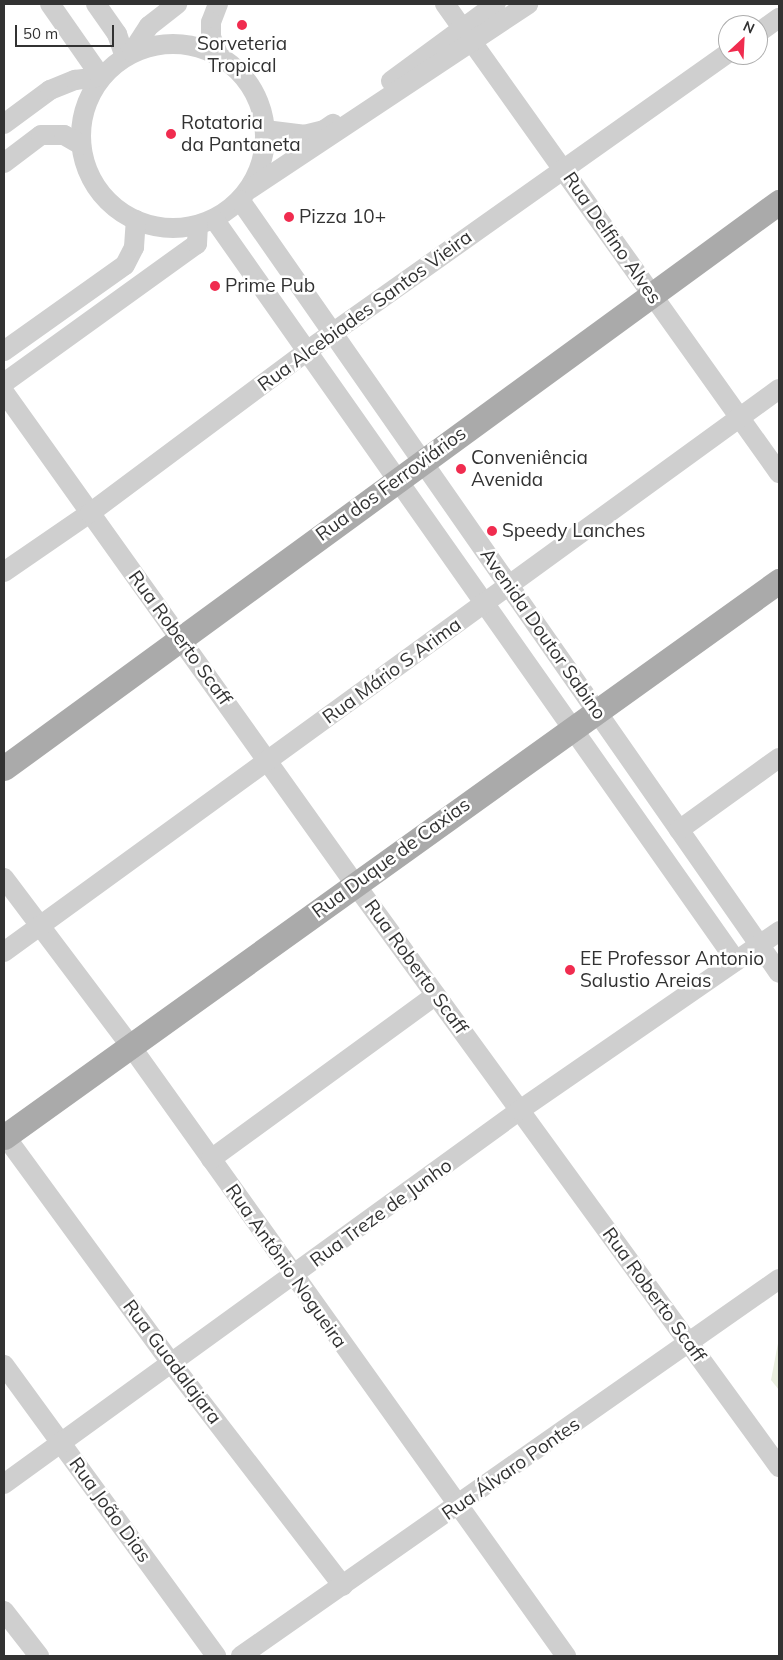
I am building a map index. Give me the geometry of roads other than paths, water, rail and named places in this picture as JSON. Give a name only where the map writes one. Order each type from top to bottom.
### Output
[{"type":"main road","name":"Rua dos Ferroviários","points":[[4,768],[179,638],[779,202]]},
{"type":"main road","name":"Rua Duque de Caxias","points":[[4,1136],[572,727],[779,581]]},
{"type":"street","points":[[50,4],[101,77]]},
{"type":"street","points":[[96,4],[117,34],[128,54]]},
{"type":"street","points":[[177,4],[149,26],[128,54],[101,77],[88,97],[81,121],[81,145],[86,169],[98,190],[115,208],[136,220],[170,228],[206,222],[468,35],[496,4]]},
{"type":"street","points":[[218,4],[211,22],[211,37],[219,56]]},
{"type":"street","name":"Rua Delfino Alves","points":[[445,4],[779,473]]},
{"type":"street","points":[[265,130],[304,135],[324,130],[468,35],[528,4]]},
{"type":"street","points":[[768,26],[779,18]]},
{"type":"street","points":[[128,54],[160,44],[191,45],[219,56],[242,75],[259,101],[265,130],[260,168],[243,196]]},
{"type":"street","name":"Rua Alcebiades Santos Vieira","points":[[4,572],[90,513],[307,351],[334,334],[562,168],[718,61]]},
{"type":"street","points":[[4,124],[50,90],[75,80],[101,77]]},
{"type":"street","points":[[4,163],[41,135],[64,135],[81,145]]},
{"type":"street","name":"Avenida Doutor Sabino","points":[[243,196],[334,334],[779,973]]},
{"type":"street","points":[[4,351],[125,265],[134,247],[136,220]]},
{"type":"street","points":[[4,383],[197,244],[206,222]]},
{"type":"street","name":"Avenida Doutor Sabino","points":[[206,222],[307,351],[736,961]]},
{"type":"street","name":"Rua Mário S Arima","points":[[4,952],[779,389]]},
{"type":"street","name":"Rua Roberto Scaff","points":[[4,392],[355,884],[779,1468]]},
{"type":"street","points":[[679,830],[779,758]]},
{"type":"street","name":"Rua Antônio Nogueira","points":[[4,878],[130,1046],[566,1656]]},
{"type":"street","points":[[760,946],[779,931]]},
{"type":"street","name":"Rua Treze de Junho","points":[[4,1484],[294,1277],[520,1110],[760,946]]},
{"type":"street","points":[[211,1159],[436,995]]},
{"type":"street","name":"Rua Guadalajara","points":[[4,1136],[172,1364],[343,1586]]},
{"type":"street","name":"Rua Álvaro Pontes","points":[[241,1656],[459,1506],[779,1279]]},
{"type":"street","name":"Rua João Dias","points":[[4,1365],[216,1656]]},
{"type":"street","points":[[4,1611],[39,1656]]},
{"type":"place","name":"Sorveteria Tropical","points":[[242,25]]},
{"type":"place","name":"Rotatoria da Pantaneta","points":[[171,134]]},
{"type":"place","name":"Pizza 10+","points":[[289,217]]},
{"type":"place","name":"Prime Pub","points":[[215,286]]},
{"type":"place","name":"Conveniência Avenida","points":[[461,469]]},
{"type":"place","name":"Speedy Lanches","points":[[492,531]]},
{"type":"place","name":"EE Professor Antonio Salustio Areias","points":[[570,970]]}]
